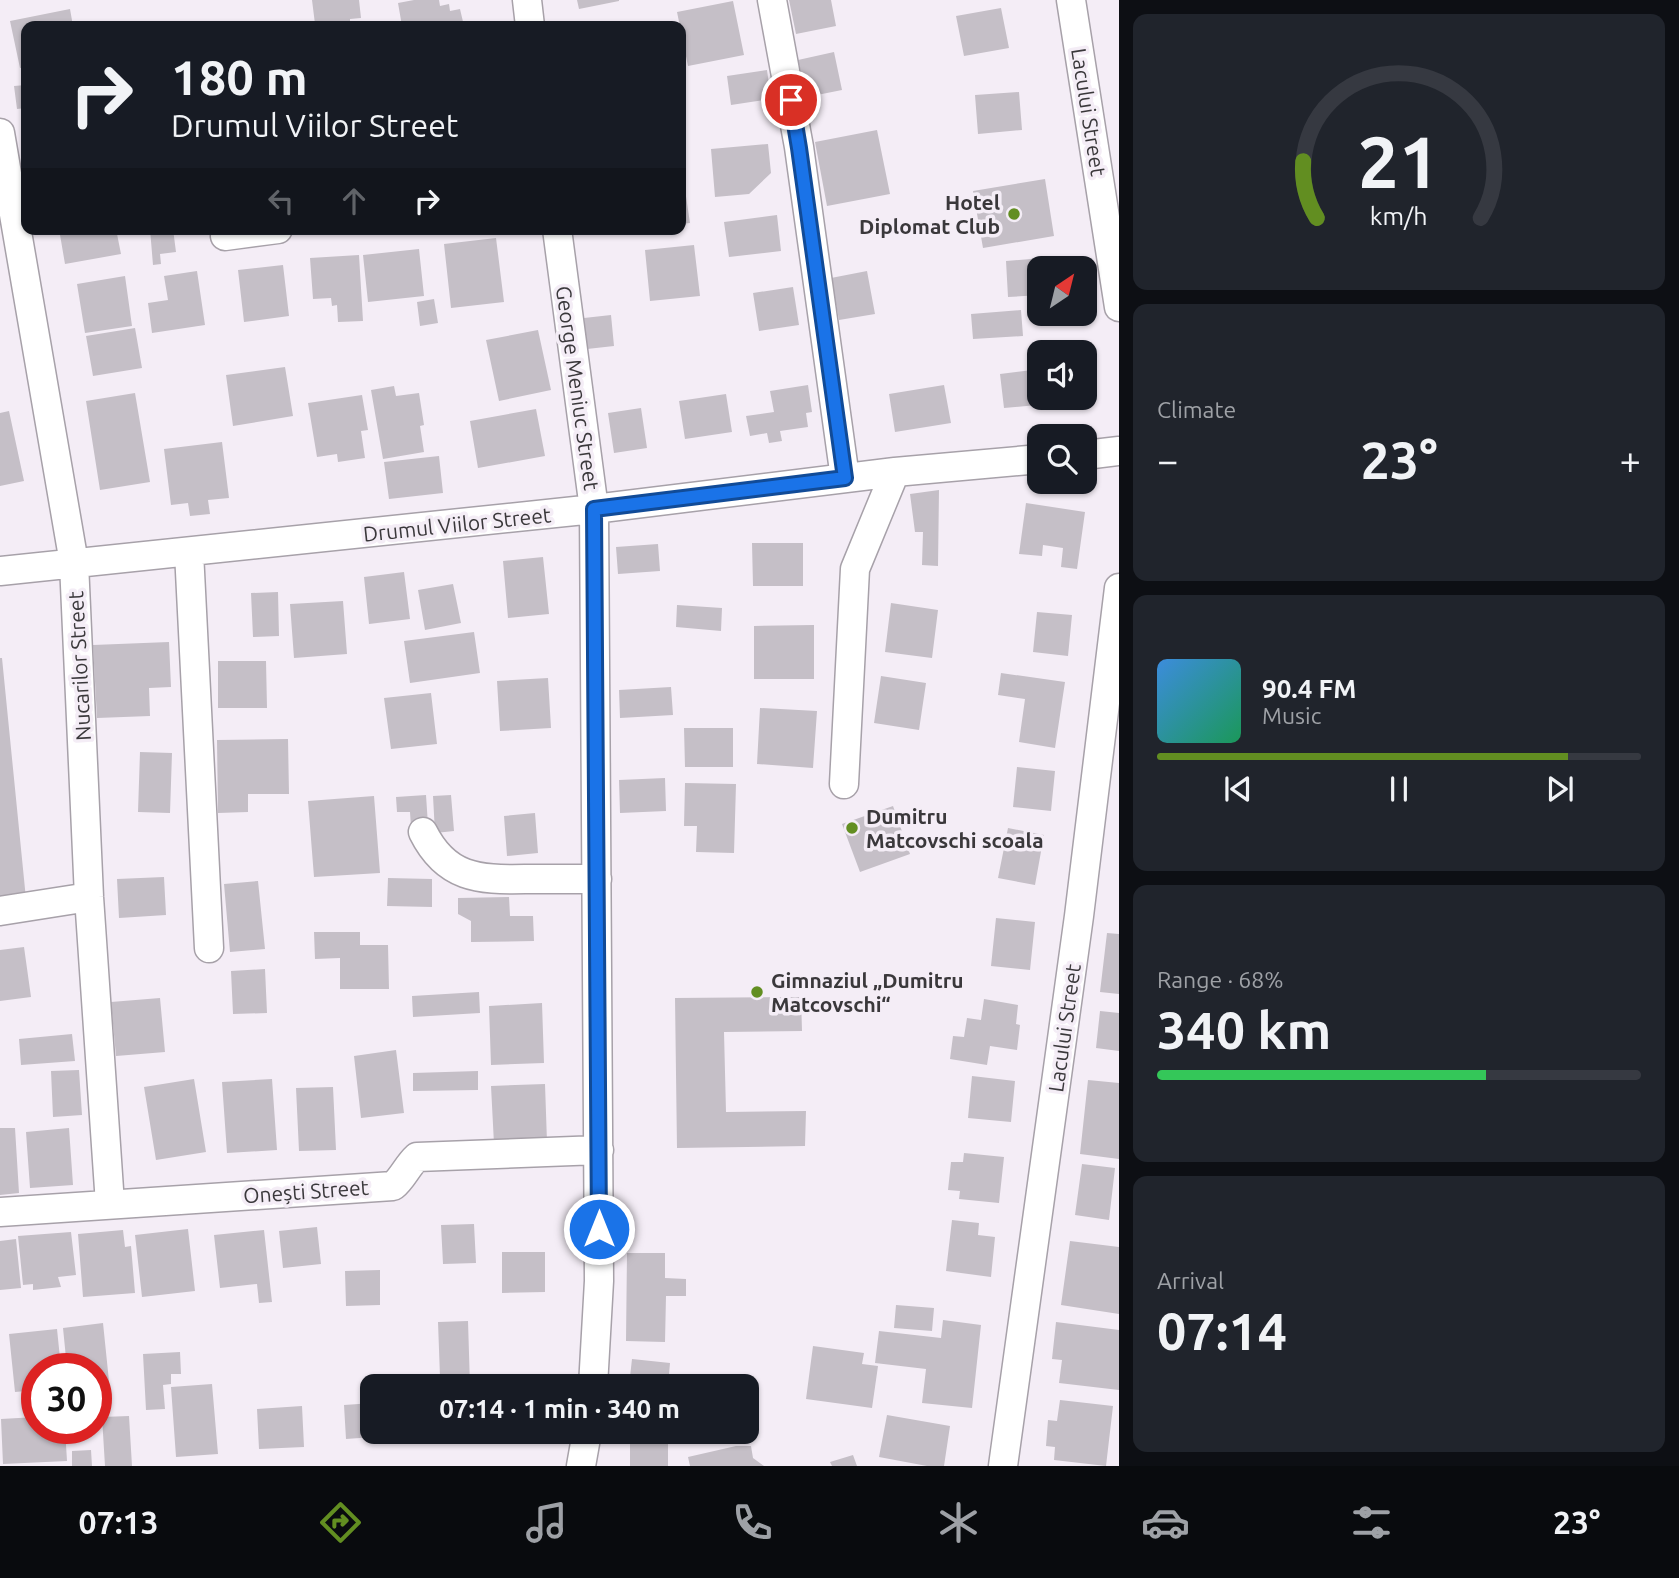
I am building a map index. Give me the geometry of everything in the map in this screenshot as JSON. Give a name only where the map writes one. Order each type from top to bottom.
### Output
[{"type":"street","points":[[527,0],[529,21]]},
{"type":"street","points":[[772,0],[799,148],[845,478]]},
{"type":"street","name":"Lacului Street","points":[[1071,0],[1119,306]]},
{"type":"street","name":"Nucarilor Street","points":[[0,133],[74,563],[89,897],[110,1204]]},
{"type":"street","points":[[225,236],[233,235]]},
{"type":"street","name":"George Meniuc Street","points":[[558,235],[594,509],[599,1281],[594,1374]]},
{"type":"street","points":[[1097,453],[1119,452]]},
{"type":"street","name":"Drumul Viilor Street","points":[[0,571],[594,509],[895,472],[1027,460]]},
{"type":"street","points":[[844,784],[855,569],[895,472]]},
{"type":"street","points":[[189,552],[209,948]]},
{"type":"street","name":"Lacului Street","points":[[1003,1466],[1079,916],[1119,589]]},
{"type":"street","points":[[424,832],[432,849],[448,865],[467,875],[489,880],[597,879]]},
{"type":"street","points":[[0,911],[89,897]]},
{"type":"street","name":"Onești Street","points":[[0,1212],[393,1186],[400,1181],[408,1165],[417,1157],[598,1150]]},
{"type":"street","points":[[581,1466],[585,1444]]},
{"type":"building","points":[[312,0],[359,0],[361,18],[350,21],[315,21]]},
{"type":"building","points":[[439,0],[440,6],[449,4],[450,11],[460,9],[463,21],[401,21],[398,3]]},
{"type":"building","points":[[577,0],[619,0],[619,1],[579,9]]},
{"type":"building","points":[[789,0],[831,0],[836,26],[796,34]]},
{"type":"building","points":[[733,1],[744,55],[688,66],[686,21],[679,21],[677,12]]},
{"type":"building","points":[[1001,8],[1009,48],[964,56],[956,16]]},
{"type":"building","points":[[70,9],[72,21],[21,21],[20,68],[10,21]]},
{"type":"building","points":[[834,52],[842,90],[807,97],[798,60]]},
{"type":"building","points":[[767,70],[771,99],[731,105],[727,76]]},
{"type":"building","points":[[21,85],[21,109],[17,109],[14,86]]},
{"type":"building","points":[[1019,92],[1022,130],[978,134],[975,95]]},
{"type":"building","points":[[877,130],[890,194],[827,206],[815,142]]},
{"type":"building","points":[[768,144],[771,173],[749,194],[715,197],[711,149]]},
{"type":"building","name":"Hotel Diplomat Club","points":[[1045,179],[1054,236],[983,248],[973,191]]},
{"type":"building","points":[[686,196],[690,223],[686,223]]},
{"type":"building","points":[[777,215],[781,251],[729,257],[724,222]]},
{"type":"building","points":[[60,235],[117,235],[121,254],[65,264]]},
{"type":"building","points":[[150,235],[174,235],[176,252],[160,254],[161,264],[153,265]]},
{"type":"building","points":[[496,238],[504,302],[451,308],[444,244]]},
{"type":"building","points":[[694,245],[700,296],[650,301],[645,250]]},
{"type":"building","points":[[419,249],[424,296],[368,302],[363,255]]},
{"type":"building","points":[[359,255],[363,321],[338,322],[337,305],[332,306],[331,298],[313,299],[310,258]]},
{"type":"building","points":[[1027,259],[1027,296],[1008,297],[1006,261]]},
{"type":"building","points":[[283,265],[289,316],[244,322],[238,270]]},
{"type":"building","points":[[197,271],[205,325],[152,333],[148,303],[168,300],[164,276]]},
{"type":"building","points":[[867,271],[875,314],[839,320],[831,278]]},
{"type":"building","points":[[125,276],[132,326],[85,333],[77,284]]},
{"type":"building","points":[[793,287],[799,325],[759,331],[753,293]]},
{"type":"building","points":[[434,299],[438,323],[420,326],[417,302]]},
{"type":"building","points":[[1021,310],[1023,336],[973,339],[971,314]]},
{"type":"building","points":[[611,315],[614,346],[587,349],[584,318]]},
{"type":"building","points":[[135,328],[142,368],[93,376],[86,336]]},
{"type":"building","points":[[538,330],[551,390],[499,401],[486,340]]},
{"type":"building","points":[[285,367],[293,416],[233,426],[226,375]]},
{"type":"building","points":[[1027,371],[1027,406],[1004,408],[1000,374]]},
{"type":"building","points":[[808,385],[812,412],[806,413],[808,427],[780,431],[782,441],[769,443],[767,433],[750,436],[746,416],[774,412],[770,391]]},
{"type":"building","points":[[944,385],[951,423],[895,432],[889,394]]},
{"type":"building","points":[[394,386],[396,396],[419,393],[424,425],[420,426],[424,452],[383,459],[371,390]]},
{"type":"building","points":[[135,393],[150,482],[100,490],[86,401]]},
{"type":"building","points":[[726,394],[732,432],[685,439],[679,401]]},
{"type":"building","points":[[362,395],[368,430],[361,431],[365,458],[338,462],[337,454],[317,457],[308,403]]},
{"type":"building","points":[[641,408],[647,448],[614,453],[608,413]]},
{"type":"building","points":[[536,409],[545,456],[478,468],[470,421]]},
{"type":"building","points":[[9,411],[24,481],[0,486],[0,413]]},
{"type":"building","points":[[222,442],[229,498],[208,500],[210,514],[190,516],[188,503],[171,505],[164,449]]},
{"type":"building","points":[[439,456],[443,493],[389,499],[384,462]]},
{"type":"building","points":[[939,490],[938,566],[922,565],[923,532],[915,532],[910,494]]},
{"type":"building","points":[[1026,503],[1085,512],[1077,569],[1061,567],[1063,548],[1043,545],[1042,556],[1019,554]]},
{"type":"building","points":[[752,543],[803,543],[803,586],[753,586]]},
{"type":"building","points":[[658,544],[660,571],[618,574],[616,547]]},
{"type":"building","points":[[543,557],[549,614],[508,618],[503,561]]},
{"type":"building","points":[[404,572],[410,619],[369,624],[364,577]]},
{"type":"building","points":[[453,584],[461,623],[425,630],[418,590]]},
{"type":"building","points":[[278,592],[279,636],[253,637],[251,593]]},
{"type":"building","points":[[343,601],[347,654],[294,658],[290,604]]},
{"type":"building","points":[[891,603],[938,610],[932,658],[885,652]]},
{"type":"building","points":[[677,605],[722,608],[721,631],[676,627]]},
{"type":"building","points":[[1037,612],[1072,615],[1068,656],[1033,652]]},
{"type":"building","points":[[814,625],[814,679],[754,679],[754,626]]},
{"type":"building","points":[[474,632],[480,673],[410,683],[404,641]]},
{"type":"building","points":[[169,642],[171,687],[149,688],[150,716],[97,718],[93,645]]},
{"type":"building","points":[[0,658],[26,899],[0,901]]},
{"type":"building","points":[[218,661],[266,661],[267,708],[218,708]]},
{"type":"building","points":[[1001,673],[1065,682],[1055,748],[1019,742],[1025,699],[998,695]]},
{"type":"building","points":[[881,676],[926,683],[919,730],[874,723]]},
{"type":"building","points":[[548,678],[551,728],[500,731],[497,681]]},
{"type":"building","points":[[671,687],[673,715],[620,718],[619,690]]},
{"type":"building","points":[[431,693],[437,744],[391,749],[384,698]]},
{"type":"building","points":[[760,708],[817,711],[813,768],[757,764]]},
{"type":"building","points":[[684,728],[733,728],[733,767],[685,767]]},
{"type":"building","points":[[288,739],[289,794],[248,794],[248,812],[218,813],[217,740]]},
{"type":"building","points":[[140,752],[172,753],[170,813],[138,812]]},
{"type":"building","points":[[1017,767],[1055,771],[1051,811],[1013,807]]},
{"type":"building","points":[[665,778],[666,811],[620,813],[619,780]]},
{"type":"building","points":[[685,783],[736,784],[734,853],[696,852],[697,826],[684,826]]},
{"type":"building","points":[[426,795],[428,825],[411,827],[410,812],[397,812],[396,797]]},
{"type":"building","points":[[451,795],[454,831],[435,833],[433,796]]},
{"type":"building","points":[[374,796],[380,873],[314,877],[308,801]]},
{"type":"building","points":[[893,806],[910,854],[860,872],[842,824]]},
{"type":"building","points":[[535,813],[538,853],[507,856],[504,816]]},
{"type":"building","points":[[1008,828],[1044,835],[1035,885],[998,878]]},
{"type":"building","points":[[164,877],[166,915],[119,918],[117,879]]},
{"type":"building","points":[[388,878],[432,879],[432,907],[387,906]]},
{"type":"building","points":[[258,881],[265,949],[230,952],[224,884]]},
{"type":"building","points":[[509,897],[510,916],[533,916],[534,941],[471,942],[471,921],[458,914],[458,898]]},
{"type":"building","points":[[996,918],[1035,922],[1030,970],[991,966]]},
{"type":"building","points":[[314,932],[360,932],[360,945],[388,945],[389,989],[340,989],[340,958],[315,959]]},
{"type":"building","points":[[1107,933],[1119,934],[1119,994],[1100,992]]},
{"type":"building","points":[[24,947],[31,997],[0,1001],[0,950]]},
{"type":"building","points":[[265,969],[267,1013],[233,1014],[231,971]]},
{"type":"building","points":[[479,992],[480,1013],[413,1017],[412,996]]},
{"type":"building","points":[[801,997],[802,1031],[724,1032],[726,1112],[806,1111],[805,1146],[677,1148],[675,998]]},
{"type":"building","points":[[160,998],[165,1052],[116,1056],[111,1002]]},
{"type":"building","points":[[984,999],[1018,1005],[1016,1024],[1020,1025],[1017,1050],[990,1046],[987,1065],[950,1059],[953,1036],[964,1037],[967,1018],[981,1020]]},
{"type":"building","points":[[542,1003],[544,1063],[491,1065],[489,1006]]},
{"type":"building","points":[[1100,1011],[1119,1013],[1119,1051],[1096,1048]]},
{"type":"building","points":[[72,1034],[75,1061],[21,1065],[19,1039]]},
{"type":"building","points":[[396,1050],[404,1113],[361,1118],[354,1056]]},
{"type":"building","points":[[79,1070],[82,1115],[53,1117],[51,1071]]},
{"type":"building","points":[[478,1071],[478,1090],[413,1091],[413,1073]]},
{"type":"building","points":[[972,1076],[1015,1081],[1011,1122],[968,1118]]},
{"type":"building","points":[[194,1079],[206,1152],[156,1160],[144,1087]]},
{"type":"building","points":[[272,1079],[277,1150],[227,1153],[222,1082]]},
{"type":"building","points":[[1088,1080],[1119,1083],[1119,1159],[1080,1154]]},
{"type":"building","points":[[545,1084],[547,1142],[494,1144],[491,1086]]},
{"type":"building","points":[[333,1087],[336,1150],[299,1151],[296,1088]]},
{"type":"building","points":[[0,1128],[15,1128],[19,1193],[0,1195]]},
{"type":"building","points":[[69,1128],[73,1185],[30,1188],[26,1132]]},
{"type":"building","points":[[964,1153],[1004,1157],[999,1203],[959,1199],[960,1191],[948,1190],[951,1162],[963,1162]]},
{"type":"building","points":[[1082,1164],[1115,1168],[1109,1220],[1075,1215]]},
{"type":"building","points":[[952,1220],[979,1223],[978,1235],[995,1237],[991,1277],[946,1271]]},
{"type":"building","points":[[474,1224],[476,1263],[443,1264],[441,1225]]},
{"type":"building","points":[[317,1227],[321,1264],[283,1268],[279,1231]]},
{"type":"building","points":[[188,1229],[195,1291],[142,1297],[135,1235]]},
{"type":"building","points":[[123,1230],[125,1247],[131,1246],[135,1293],[83,1297],[78,1234]]},
{"type":"building","points":[[264,1230],[272,1302],[259,1303],[257,1284],[220,1288],[214,1235]]},
{"type":"building","points":[[71,1232],[76,1275],[58,1277],[61,1287],[33,1290],[33,1284],[23,1285],[18,1236]]},
{"type":"building","points":[[16,1239],[21,1288],[0,1290],[0,1241]]},
{"type":"building","points":[[1070,1241],[1119,1247],[1119,1314],[1061,1305]]},
{"type":"building","points":[[502,1252],[545,1252],[545,1292],[502,1293]]},
{"type":"building","points":[[627,1253],[665,1253],[665,1278],[686,1279],[686,1296],[666,1296],[665,1342],[626,1341]]},
{"type":"building","points":[[380,1270],[380,1305],[346,1306],[345,1271]]},
{"type":"building","points":[[896,1305],[934,1308],[932,1331],[894,1328]]},
{"type":"building","points":[[943,1320],[981,1325],[972,1408],[922,1403],[926,1369],[875,1363],[879,1331],[941,1338]]},
{"type":"building","points":[[468,1321],[470,1374],[440,1374],[438,1322]]},
{"type":"building","points":[[1056,1322],[1119,1330],[1119,1390],[1059,1383],[1062,1360],[1052,1359]]},
{"type":"building","points":[[103,1323],[106,1353],[66,1353],[63,1328]]},
{"type":"building","points":[[57,1329],[59,1353],[21,1353],[21,1391],[15,1392],[9,1334]]},
{"type":"building","points":[[813,1346],[864,1353],[862,1364],[878,1366],[872,1408],[806,1399]]},
{"type":"building","points":[[180,1352],[181,1374],[171,1374],[171,1384],[163,1385],[165,1409],[146,1410],[143,1354]]},
{"type":"building","points":[[632,1359],[670,1363],[669,1374],[630,1374]]},
{"type":"building","points":[[212,1384],[218,1454],[176,1457],[171,1387]]},
{"type":"building","points":[[1060,1400],[1113,1406],[1106,1466],[1054,1460],[1055,1447],[1046,1446],[1048,1420],[1057,1421]]},
{"type":"building","points":[[360,1404],[360,1438],[346,1439],[344,1405]]},
{"type":"building","points":[[302,1406],[304,1447],[259,1449],[257,1409]]},
{"type":"building","points":[[887,1415],[950,1426],[944,1466],[927,1466],[879,1457]]},
{"type":"building","points":[[129,1416],[132,1466],[105,1466],[104,1444],[112,1444],[112,1417]]},
{"type":"building","points":[[21,1418],[21,1444],[66,1444],[67,1461],[3,1464],[1,1419]]},
{"type":"building","points":[[630,1444],[668,1444],[668,1466],[630,1466]]},
{"type":"building","points":[[736,1446],[751,1446],[753,1458],[764,1466],[690,1466],[688,1457]]},
{"type":"building","points":[[91,1450],[92,1466],[72,1466],[72,1451]]},
{"type":"building","points":[[853,1455],[857,1466],[832,1466],[830,1462]]},
{"type":"place","name":"Hotel Diplomat Club","points":[[1014,214]]},
{"type":"place","name":"Dumitru Matcovschi scoala","points":[[852,828]]},
{"type":"place","name":"Gimnaziul „Dumitru Matcovschi“","points":[[757,992]]},
{"type":"route","points":[[599,1229],[594,509],[845,478],[791,100]]}]
